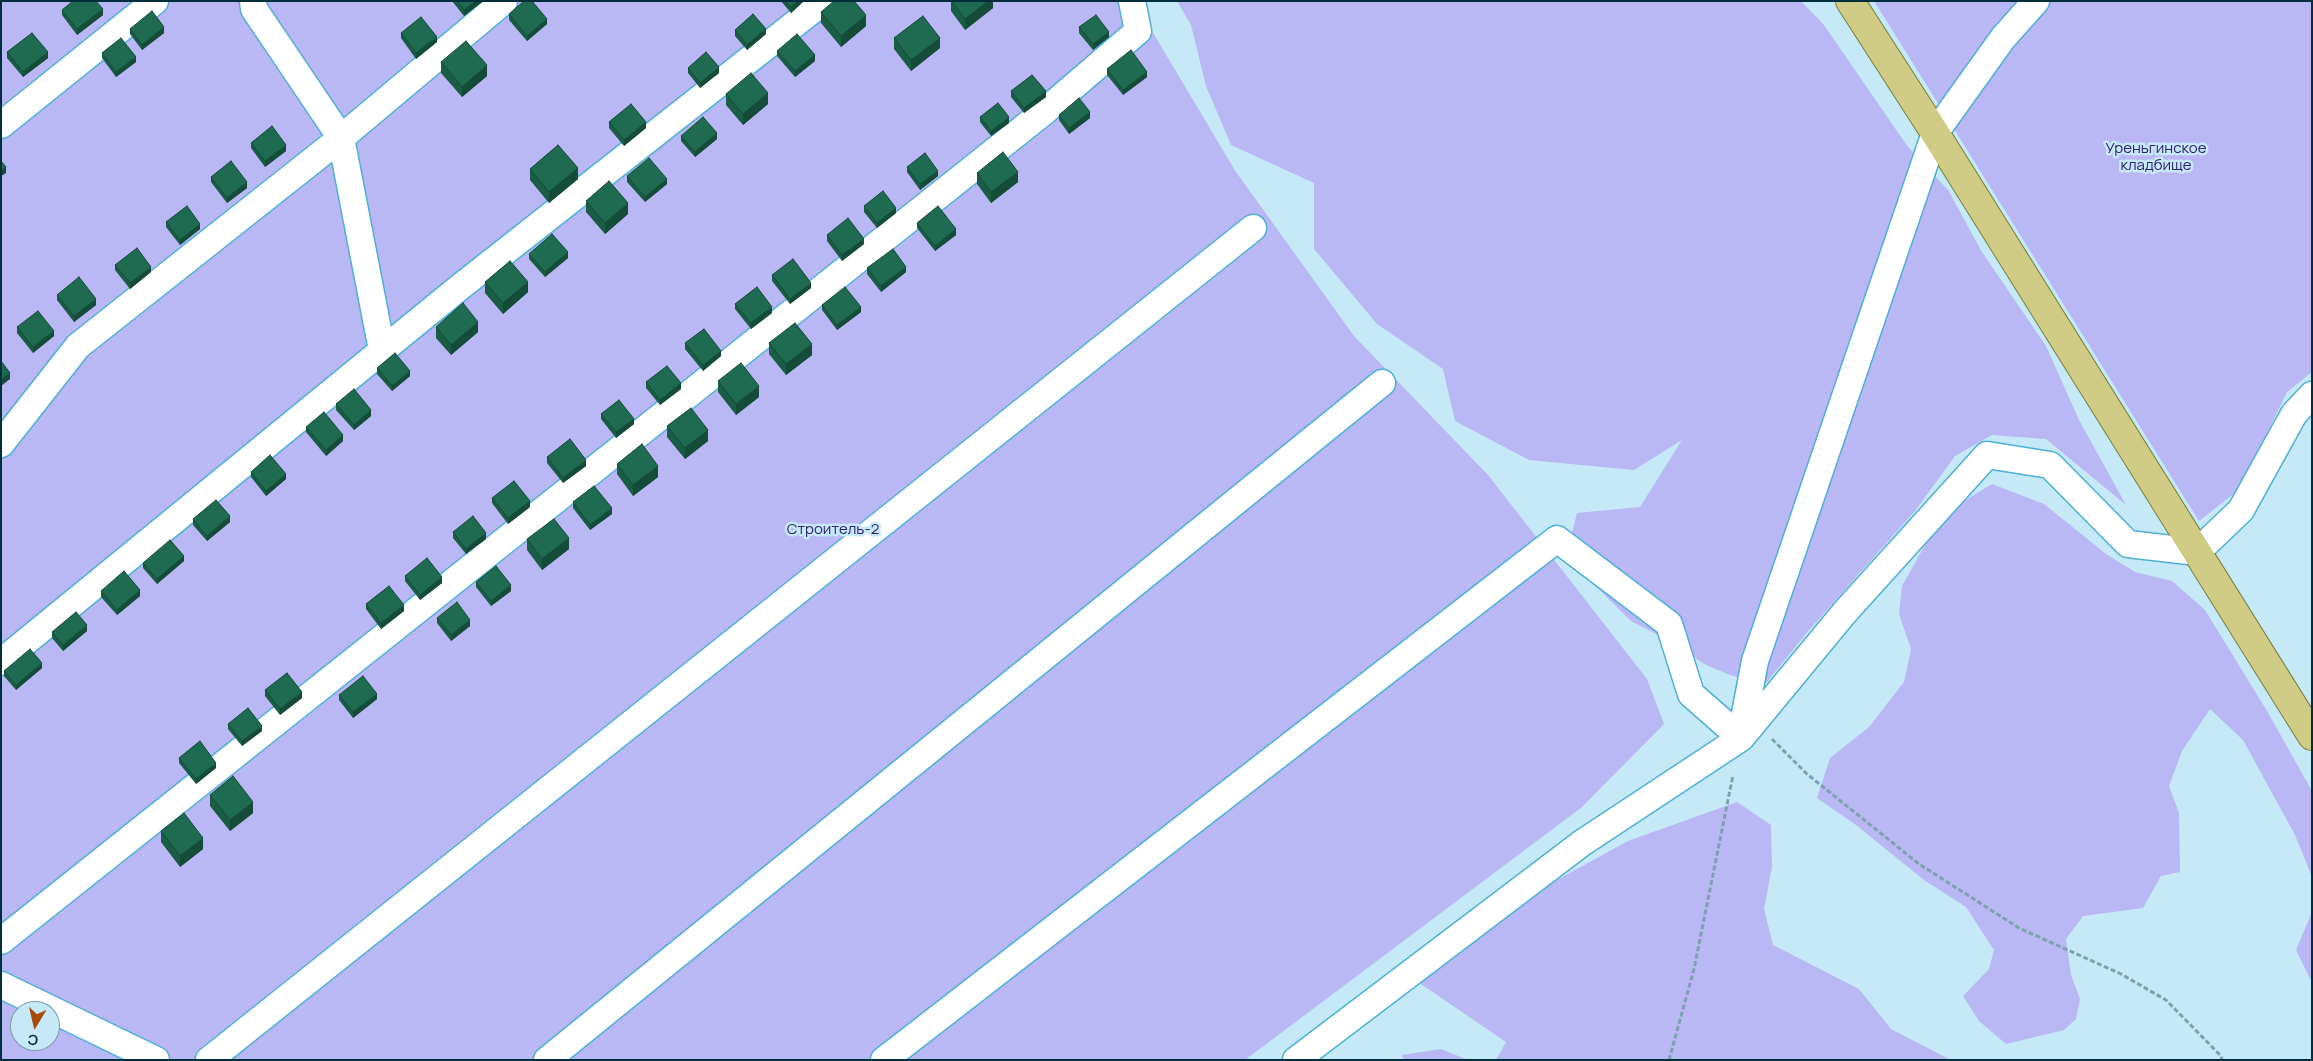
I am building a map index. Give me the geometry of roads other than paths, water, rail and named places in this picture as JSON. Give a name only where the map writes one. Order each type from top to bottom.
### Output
[{"type":"main road","points":[[1850,1],[1935,133],[2312,736]]},
{"type":"lane","points":[[1,125],[155,1]]},
{"type":"lane","points":[[253,1],[254,9],[341,138],[382,350]]},
{"type":"lane","points":[[1,444],[78,346],[341,138],[504,1]]},
{"type":"lane","points":[[1,662],[468,280],[824,1]]},
{"type":"lane","points":[[1,941],[1045,111],[1138,31],[1132,1]]},
{"type":"lane","points":[[2003,38],[2008,1]]},
{"type":"lane","points":[[1748,730],[1755,661],[1935,133],[2003,38],[2036,1]]},
{"type":"lane","points":[[209,1060],[1253,228]]},
{"type":"lane","points":[[547,1060],[1382,383]]},
{"type":"lane","points":[[1296,1060],[1582,843],[1748,730],[1845,612],[1987,455],[2050,465],[2128,544],[2197,552],[2241,510],[2294,414],[2312,395]]},
{"type":"lane","points":[[884,1060],[1557,539],[1669,624],[1691,694],[1748,730]]},
{"type":"lane","points":[[1,986],[156,1060]]},
{"type":"park label","name":"Уреньгинское кладбище","points":[[2156,158]]},
{"type":"park label","name":"Строитель-2","points":[[833,530]]}]
